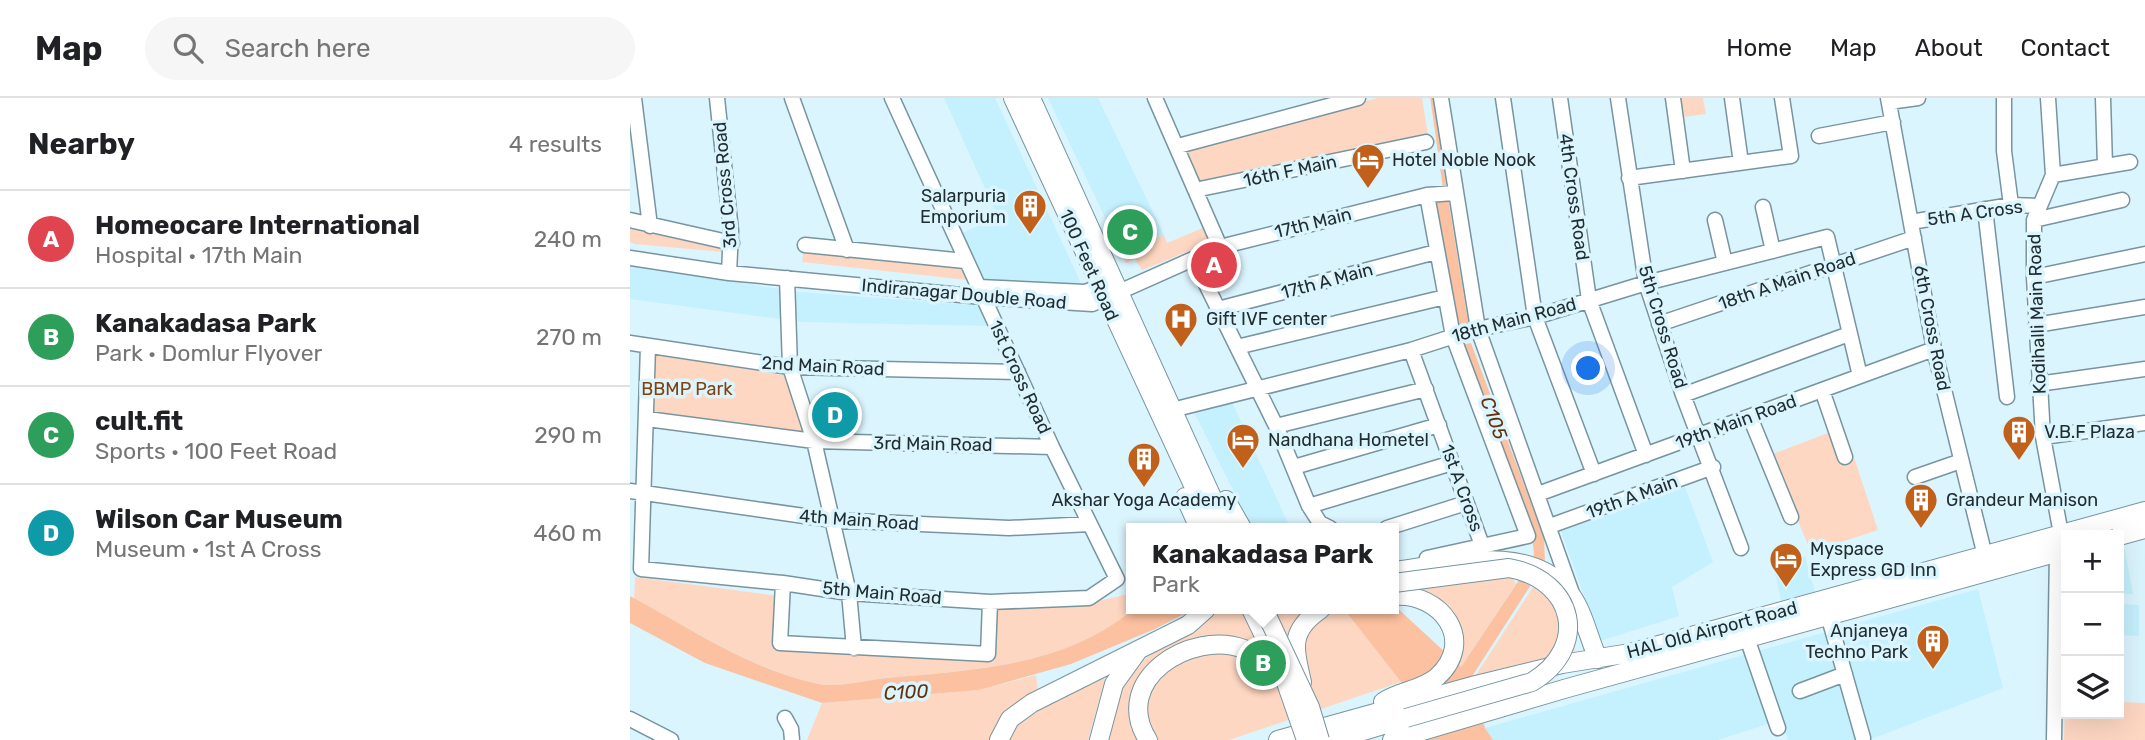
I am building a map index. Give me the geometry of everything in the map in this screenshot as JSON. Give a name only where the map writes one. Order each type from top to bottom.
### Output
[{"type":"main road","name":"100 Feet Road","points":[[1013,98],[1113,289]]},
{"type":"main road","name":"100 Feet Road","points":[[1031,98],[1172,423]]},
{"type":"main road","points":[[1172,423],[1165,451],[1197,523]]},
{"type":"main road","points":[[1172,423],[1211,523]]},
{"type":"main road","points":[[1172,423],[1223,523]]},
{"type":"main road","points":[[1172,423],[1195,434],[1240,523]]},
{"type":"main road","name":"HAL Old Airport Road","points":[[2098,530],[2145,511]]},
{"type":"main road","points":[[2124,534],[2145,528]]},
{"type":"main road","name":"HAL Old Airport Road","points":[[1392,740],[1405,713],[1476,685],[1562,664],[1598,659],[1985,556],[2061,545]]},
{"type":"main road","name":"HAL Old Airport Road","points":[[1278,740],[1369,713],[1484,713],[1749,645],[1828,615],[2061,545]]},
{"type":"main road","points":[[1399,570],[1473,562],[1534,566],[1573,597],[1598,659]]},
{"type":"main road","points":[[1334,740],[1405,713],[1532,682],[1550,671],[1566,644],[1567,619],[1553,589],[1544,579],[1525,571],[1509,568],[1399,582]]},
{"type":"main road","points":[[1399,596],[1409,595],[1436,606],[1443,613],[1454,641],[1446,667],[1405,713]]},
{"type":"main road","points":[[999,740],[1010,719],[1032,703],[1188,625],[1200,614]]},
{"type":"main road","points":[[1253,614],[1283,677],[1306,740]]},
{"type":"main road","points":[[1267,614],[1304,693],[1320,740]]},
{"type":"main road","points":[[1304,693],[1295,640],[1300,626],[1315,614]]},
{"type":"main road","points":[[1148,740],[1140,715],[1145,681],[1160,664],[1178,654],[1220,644],[1244,648],[1283,677]]},
{"type":"main road","points":[[1099,740],[1114,684],[1139,649]]},
{"type":"street","points":[[634,98],[650,226]]},
{"type":"street","name":"3rd Cross Road","points":[[717,98],[732,243],[730,269]]},
{"type":"street","points":[[792,98],[848,250]]},
{"type":"street","name":"1st Cross Road","points":[[892,98],[1052,447],[1118,579]]},
{"type":"street","points":[[1157,98],[1220,247]]},
{"type":"street","points":[[1178,146],[1359,98]]},
{"type":"street","points":[[1399,563],[1483,548],[1528,536],[1455,335],[1436,253],[1441,194],[1441,98]]},
{"type":"street","points":[[1503,98],[1535,317],[1594,474]]},
{"type":"street","name":"4th Cross Road","points":[[1560,98],[1589,300],[1646,455]]},
{"type":"street","name":"5th Cross Road","points":[[1618,98],[1646,283],[1683,395],[1713,467],[1741,548]]},
{"type":"street","points":[[1673,98],[1683,171]]},
{"type":"street","points":[[1732,98],[1741,163]]},
{"type":"street","points":[[1629,178],[1791,156],[1782,98]]},
{"type":"street","points":[[1888,100],[1918,98]]},
{"type":"street","points":[[2004,98],[2004,150],[2011,205]]},
{"type":"street","points":[[2048,98],[2053,175],[2130,162]]},
{"type":"street","points":[[2103,98],[2105,166]]},
{"type":"street","name":"6th Cross Road","points":[[1888,100],[1934,349],[1985,556]]},
{"type":"street","points":[[1819,136],[1893,122]]},
{"type":"street","name":"16th F Main","points":[[1195,190],[1426,142]]},
{"type":"street","name":"Kodihalli Main Road","points":[[2053,175],[2038,205],[2034,220],[2034,277],[2043,437],[2061,545],[2054,740]]},
{"type":"street","points":[[1441,194],[1476,330],[1550,526],[1573,597]]},
{"type":"street","name":"17th Main","points":[[1194,260],[1220,247],[1441,194]]},
{"type":"street","points":[[2034,220],[2122,200]]},
{"type":"street","name":"5th A Cross","points":[[1912,222],[2011,205],[2038,205]]},
{"type":"street","points":[[1763,207],[1773,251]]},
{"type":"street","points":[[1985,209],[2007,397]]},
{"type":"street","points":[[630,220],[732,243]]},
{"type":"street","points":[[1715,220],[1726,263]]},
{"type":"street","name":"18th Main Road","points":[[1172,423],[1258,390],[1411,350],[1455,335],[1535,317],[1646,283],[1827,237],[1833,266]]},
{"type":"street","name":"18th A Main Road","points":[[1659,324],[1914,238]]},
{"type":"street","points":[[806,245],[965,261]]},
{"type":"street","name":"Indiranagar Double Road","points":[[630,248],[787,278],[980,292]]},
{"type":"street","name":"17th A Main","points":[[1219,309],[1436,253]]},
{"type":"street","points":[[2034,277],[2145,254]]},
{"type":"street","name":"Indiranagar Double Road","points":[[630,258],[1092,304],[1113,289],[1194,260]]},
{"type":"street","points":[[1194,260],[1276,426],[1309,506],[1320,523]]},
{"type":"street","points":[[1833,266],[1860,376]]},
{"type":"street","points":[[787,278],[790,367],[814,441],[849,593],[854,648]]},
{"type":"street","points":[[1237,348],[1445,297]]},
{"type":"street","points":[[2036,325],[2145,307]]},
{"type":"street","points":[[1683,395],[1849,334]]},
{"type":"street","name":"2nd Main Road","points":[[630,343],[790,367],[1018,372]]},
{"type":"street","points":[[637,493],[647,419],[648,346]]},
{"type":"street","name":"19th Main Road","points":[[1538,494],[1934,349]]},
{"type":"street","name":"1st A Cross","points":[[1411,350],[1483,548]]},
{"type":"street","points":[[2038,384],[2145,369]]},
{"type":"street","points":[[1276,426],[1426,389]]},
{"type":"street","points":[[1822,390],[1845,457]]},
{"type":"street","points":[[1750,416],[1791,517]]},
{"type":"street","name":"3rd Main Road","points":[[647,419],[814,441],[1052,447]]},
{"type":"street","points":[[2043,437],[2145,423]]},
{"type":"street","points":[[1294,467],[1439,425]]},
{"type":"street","points":[[1914,477],[1961,461]]},
{"type":"street","points":[[1309,506],[1452,463]]},
{"type":"street","name":"19th A Main","points":[[1550,526],[1713,467]]},
{"type":"street","name":"4th Main Road","points":[[637,493],[832,520],[1009,528],[1090,524]]},
{"type":"street","name":"5th Main Road","points":[[637,493],[641,569],[783,583],[849,593],[990,602],[1089,598],[1118,579]]},
{"type":"street","points":[[1399,524],[1466,503]]},
{"type":"street","points":[[783,583],[780,643],[988,654],[990,602]]},
{"type":"street","points":[[1828,615],[1863,738]]},
{"type":"street","points":[[1749,645],[1778,728]]},
{"type":"street","points":[[1800,691],[1845,674]]},
{"type":"street","points":[[785,718],[791,729],[792,740]]},
{"type":"street","points":[[630,719],[671,740]]},
{"type":"shaded area","points":[[944,98],[995,98],[1080,281],[1078,286],[985,284],[962,233],[998,217]]},
{"type":"shaded area","points":[[1048,98],[1098,98],[1164,235],[1121,251]]},
{"type":"shaded area","points":[[630,266],[800,292],[983,306],[994,326],[802,322],[630,299]]},
{"type":"shaded area","points":[[1231,400],[1288,523],[1250,523],[1193,410]]},
{"type":"shaded area","points":[[1685,487],[1713,562],[1672,587],[1679,616],[1600,641],[1561,531]]},
{"type":"shaded area","points":[[2124,546],[2133,594],[2124,594]]},
{"type":"shaded area","points":[[1805,556],[1815,592],[1781,601],[1775,572]]},
{"type":"shaded area","points":[[1978,589],[2003,688],[1869,740],[1788,740],[1780,720],[1718,740],[1493,740],[1485,728]]},
{"type":"shaded area","points":[[2124,604],[2139,605],[2139,636],[2124,635]]},
{"type":"green space","points":[[1378,98],[1422,98],[1429,141],[1199,185],[1186,147]]},
{"type":"green space","points":[[1680,98],[1703,98],[1706,114],[1683,117]]},
{"type":"green space","points":[[630,224],[724,244],[723,252],[635,244],[630,242]]},
{"type":"green space","points":[[1203,228],[1209,243],[1142,270],[1135,259],[1126,263],[1121,251],[1164,235],[1167,243]]},
{"type":"green space","points":[[804,248],[959,264],[968,280],[802,262]]},
{"type":"green space","name":"BBMP Park","points":[[652,352],[787,376],[807,433],[652,415]]},
{"type":"green space","points":[[1844,427],[1878,530],[1811,552],[1770,455]]},
{"type":"green space","points":[[1510,575],[1516,584],[1461,667],[1455,662],[1450,610],[1428,593],[1410,588]]},
{"type":"green space","points":[[635,577],[779,596],[776,646],[990,657],[996,603],[1089,603],[1126,595],[1126,614],[1107,628],[1078,643],[1016,662],[951,672],[826,685],[794,678],[746,659],[634,599]]},
{"type":"green space","points":[[1539,578],[1569,617],[1575,651],[1474,678]]},
{"type":"green space","points":[[1212,614],[1348,614],[1401,682],[1229,740],[1106,740],[1116,699],[1126,677],[1147,657]]},
{"type":"green space","points":[[1085,668],[1105,679],[1088,740],[807,740],[822,703],[979,690],[1036,675],[1038,691]]},
{"type":"green space","points":[[2124,702],[2145,703],[2145,740],[2064,740],[2065,719],[2124,719]]},
{"type":"water","points":[[1448,198],[1469,328],[1457,330],[1436,200]]},
{"type":"water","points":[[1471,343],[1544,538],[1545,563],[1471,678],[1485,728],[1493,740],[1427,740],[1401,682],[1348,614],[1399,614],[1399,610],[1461,667],[1533,559],[1533,544],[1517,490],[1460,345]]},
{"type":"water","name":"C100","points":[[630,596],[769,669],[793,678],[826,685],[951,672],[1016,662],[1078,643],[1107,628],[1126,614],[1184,614],[1071,664],[979,690],[822,703],[705,663],[630,623]]},
{"type":"waterway","name":"C105","points":[[1432,98],[1445,190]]},
{"type":"place","name":"Hotel Noble Nook","points":[[1368,190]]},
{"type":"place","name":"cult.fit","points":[[1130,232]]},
{"type":"place","name":"Salarpuria Emporium","points":[[1030,236]]},
{"type":"place","name":"Homeocare International","points":[[1214,265]]},
{"type":"place","name":"Gift IVF center","points":[[1181,349]]},
{"type":"place","name":"Wilson Car Museum","points":[[835,415]]},
{"type":"place","name":"V.B.F Plaza","points":[[2019,462]]},
{"type":"place","name":"Nandhana Hometel","points":[[1243,470]]},
{"type":"place","name":"Akshar Yoga Academy","points":[[1144,489]]},
{"type":"place","name":"Grandeur Manison","points":[[1921,530]]},
{"type":"place","name":"Myspace Express GD Inn","points":[[1786,589]]},
{"type":"place","name":"Kanakadasa Park","points":[[1263,663]]},
{"type":"place","name":"Anjaneya Techno Park","points":[[1933,671]]}]
